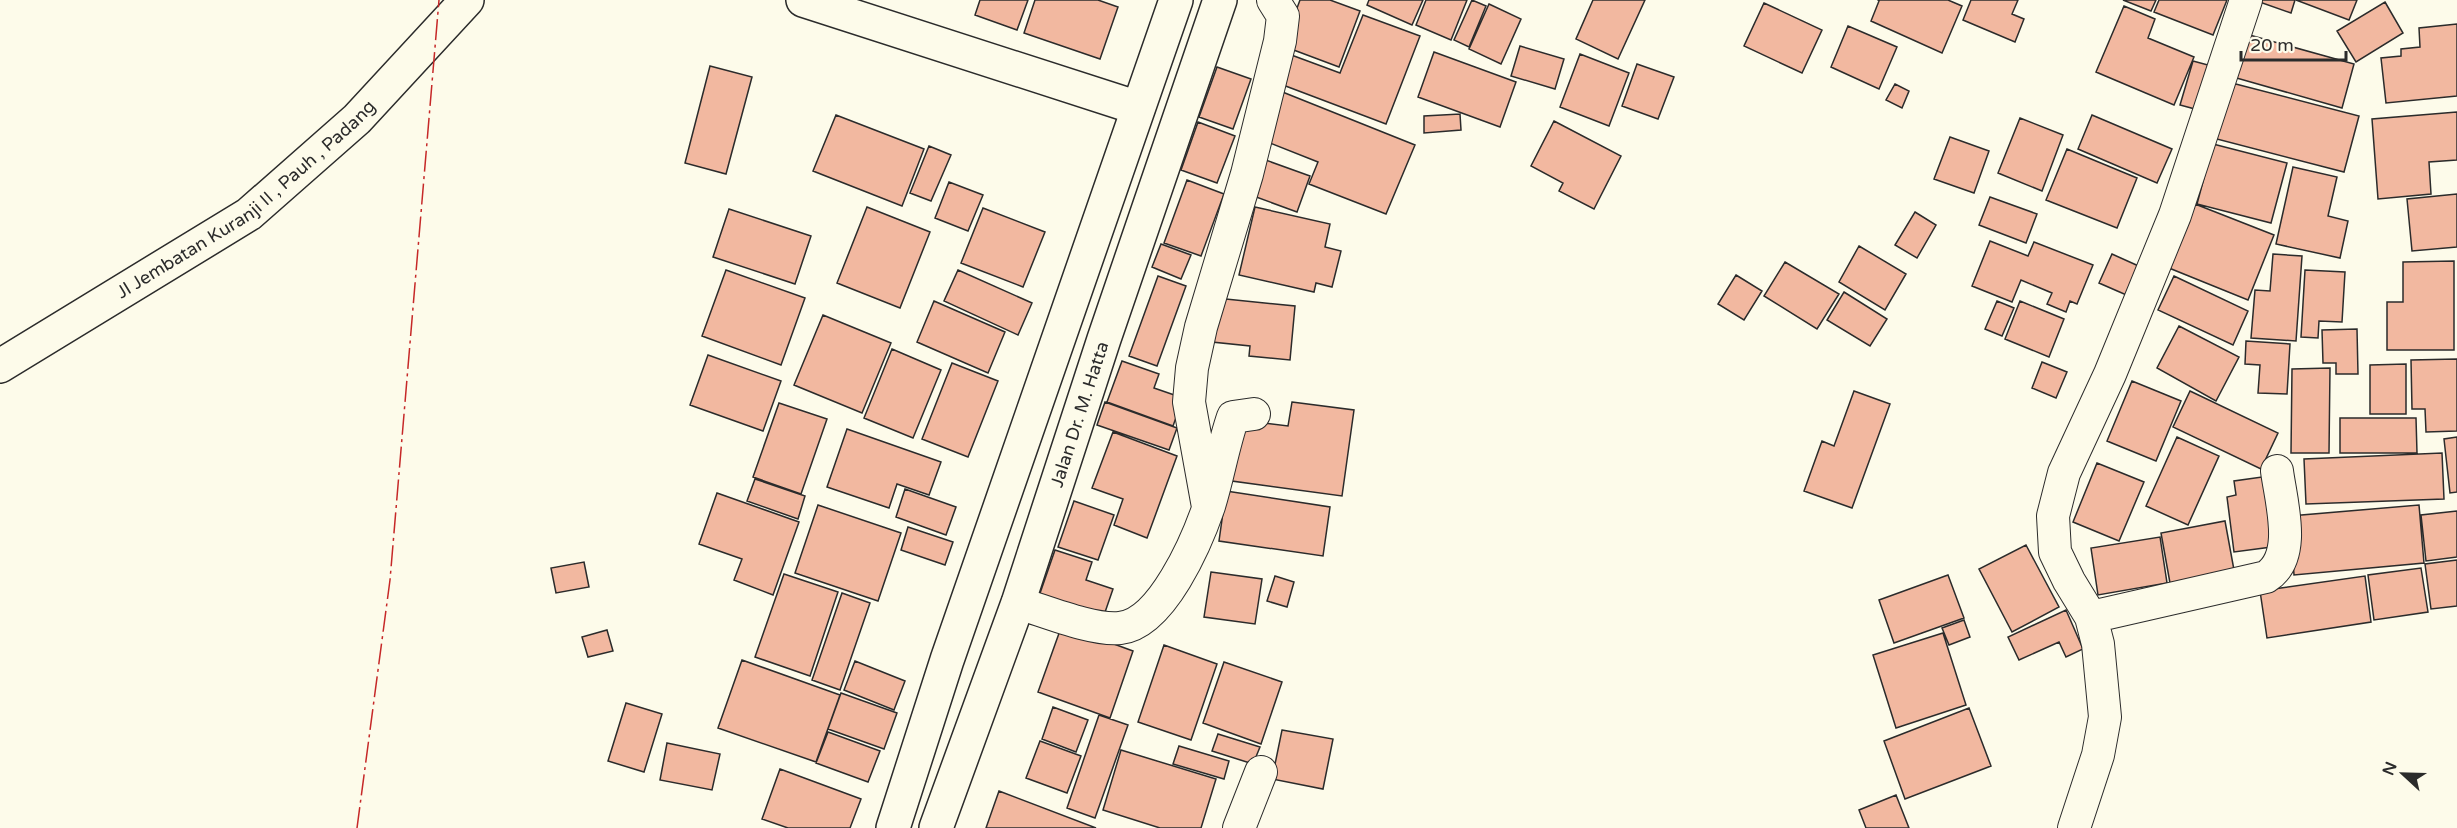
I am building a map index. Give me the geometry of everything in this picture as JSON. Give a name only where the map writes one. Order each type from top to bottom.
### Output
[{"type":"main road","name":"Jl Jembatan Kuranji II , Pauh , Padang","points":[[0,366],[249,214],[357,119],[467,0]]},
{"type":"main road","points":[[803,0],[1138,108]]},
{"type":"main road","points":[[892,828],[947,660],[1176,0]]},
{"type":"main road","name":"Jalan Dr. M. Hatta","points":[[936,828],[1018,603],[1104,339],[1220,0]]},
{"type":"street","points":[[1209,507],[1189,402],[1191,368],[1247,174],[1280,41],[1283,16],[1273,0]]},
{"type":"street","points":[[2074,828],[2098,755],[2105,717],[2098,644],[2091,617],[2069,581],[2055,552],[2053,516],[2064,473],[2110,374],[2175,215],[2246,0]]},
{"type":"street","points":[[1018,603],[1096,627],[1121,628],[1137,623],[1155,609],[1190,553],[1209,507],[1233,417],[1254,414]]},
{"type":"street","points":[[2091,617],[2266,577],[2275,572],[2284,550],[2285,535],[2277,471]]},
{"type":"street","points":[[1239,828],[1261,772]]},
{"type":"building","points":[[980,0],[1028,0],[1017,30],[975,15]]},
{"type":"building","points":[[1035,0],[1098,0],[1118,7],[1100,59],[1024,33]]},
{"type":"building","points":[[1300,0],[1330,0],[1360,11],[1339,67],[1283,46]]},
{"type":"building","points":[[1369,0],[1423,0],[1412,25],[1367,5]]},
{"type":"building","points":[[1426,0],[1467,0],[1451,40],[1416,25]]},
{"type":"building","points":[[1472,0],[1486,6],[1469,47],[1454,40]]},
{"type":"building","points":[[1593,0],[1645,0],[1618,59],[1576,39]]},
{"type":"building","points":[[1878,0],[1948,0],[1962,6],[1942,53],[1871,21]]},
{"type":"building","points":[[1971,0],[2018,0],[2012,14],[2024,19],[2015,42],[1963,20]]},
{"type":"building","points":[[2123,0],[2156,0],[2151,11]]},
{"type":"building","points":[[2159,0],[2227,0],[2213,35],[2154,12]]},
{"type":"building","points":[[2254,0],[2295,0],[2291,13]]},
{"type":"building","points":[[2296,0],[2357,0],[2349,20]]},
{"type":"building","points":[[2385,2],[2403,33],[2356,62],[2337,31]]},
{"type":"building","points":[[1764,3],[1822,30],[1802,73],[1744,46]]},
{"type":"building","points":[[1489,4],[1521,19],[1501,64],[1469,49]]},
{"type":"building","points":[[2124,6],[2155,19],[2148,38],[2194,57],[2174,105],[2096,72]]},
{"type":"building","points":[[1363,15],[1420,36],[1386,124],[1275,82],[1286,53],[1340,73]]},
{"type":"building","points":[[2457,24],[2457,96],[2386,103],[2381,58],[2401,56],[2401,49],[2420,47],[2419,28]]},
{"type":"building","points":[[1848,26],[1897,47],[1879,89],[1831,67]]},
{"type":"building","points":[[2246,34],[2354,64],[2342,108],[2233,77]]},
{"type":"building","points":[[1520,46],[1564,59],[1555,89],[1511,76]]},
{"type":"building","points":[[1434,52],[1516,82],[1500,127],[1418,97]]},
{"type":"building","points":[[1580,54],[1629,73],[1609,126],[1560,107]]},
{"type":"building","points":[[2193,61],[2208,65],[2195,109],[2180,105]]},
{"type":"building","points":[[1637,64],[1674,77],[1658,119],[1622,106]]},
{"type":"building","points":[[710,66],[752,77],[726,174],[685,163]]},
{"type":"building","points":[[1217,67],[1251,79],[1233,129],[1199,117]]},
{"type":"building","points":[[2228,82],[2359,116],[2344,172],[2213,138]]},
{"type":"building","points":[[1895,84],[1909,91],[1902,108],[1886,100]]},
{"type":"building","points":[[1280,91],[1415,145],[1386,214],[1309,184],[1318,162],[1260,139]]},
{"type":"building","points":[[2457,112],[2457,160],[2429,162],[2431,194],[2378,199],[2372,119]]},
{"type":"building","points":[[1460,114],[1461,130],[1424,133],[1424,116]]},
{"type":"building","points":[[836,115],[924,149],[902,206],[813,171]]},
{"type":"building","points":[[2092,115],[2172,149],[2157,183],[2078,149]]},
{"type":"building","points":[[2020,118],[2063,135],[2042,191],[1998,173]]},
{"type":"building","points":[[1554,121],[1621,156],[1594,209],[1559,191],[1563,183],[1531,166]]},
{"type":"building","points":[[1198,122],[1235,136],[1217,183],[1181,170]]},
{"type":"building","points":[[1950,137],[1989,151],[1974,193],[1934,179]]},
{"type":"building","points":[[2213,144],[2287,163],[2271,223],[2197,204]]},
{"type":"building","points":[[929,146],[951,155],[931,201],[910,193]]},
{"type":"building","points":[[2067,149],[2137,178],[2117,228],[2046,200]]},
{"type":"building","points":[[1260,158],[1310,176],[1297,212],[1248,194]]},
{"type":"building","points":[[2293,167],[2337,177],[2328,216],[2348,221],[2340,258],[2276,244]]},
{"type":"building","points":[[1187,180],[1224,194],[1201,256],[1164,243]]},
{"type":"building","points":[[949,182],[983,195],[968,231],[935,218]]},
{"type":"building","points":[[2457,194],[2457,247],[2412,251],[2407,199]]},
{"type":"building","points":[[1990,197],[2037,214],[2026,243],[1979,225]]},
{"type":"building","points":[[2195,204],[2274,235],[2248,300],[2169,268]]},
{"type":"building","points":[[867,207],[930,232],[900,308],[837,283]]},
{"type":"building","points":[[1255,207],[1330,224],[1325,247],[1341,251],[1332,287],[1316,283],[1314,292],[1239,275]]},
{"type":"building","points":[[983,208],[1045,232],[1023,287],[961,263]]},
{"type":"building","points":[[729,209],[811,236],[795,284],[713,257]]},
{"type":"building","points":[[1915,212],[1936,225],[1917,258],[1895,245]]},
{"type":"building","points":[[1990,241],[2028,256],[2034,242],[2093,265],[2077,304],[2070,301],[2066,312],[2047,304],[2052,293],[2021,280],[2012,302],[1972,286]]},
{"type":"building","points":[[1161,244],[1191,255],[1181,279],[1152,267]]},
{"type":"building","points":[[1859,246],[1906,274],[1885,310],[1839,282]]},
{"type":"building","points":[[2112,254],[2143,268],[2131,297],[2099,283]]},
{"type":"building","points":[[2273,254],[2302,256],[2296,341],[2251,338],[2255,290],[2270,291]]},
{"type":"building","points":[[2454,261],[2454,350],[2387,350],[2387,302],[2403,302],[2403,262]]},
{"type":"building","points":[[1785,262],[1839,294],[1817,329],[1764,296]]},
{"type":"building","points":[[726,270],[805,298],[781,365],[702,336]]},
{"type":"building","points":[[958,270],[1032,303],[1018,335],[944,301]]},
{"type":"building","points":[[2305,270],[2345,272],[2342,322],[2319,321],[2318,338],[2301,337]]},
{"type":"building","points":[[1736,275],[1762,291],[1744,320],[1718,304]]},
{"type":"building","points":[[1158,276],[1186,286],[1157,366],[1129,356]]},
{"type":"building","points":[[2174,276],[2248,311],[2233,345],[2158,310]]},
{"type":"building","points":[[1844,292],[1887,319],[1870,346],[1827,320]]},
{"type":"building","points":[[1216,298],[1295,306],[1290,360],[1249,356],[1250,346],[1212,342]]},
{"type":"building","points":[[934,301],[1005,332],[988,373],[917,342]]},
{"type":"building","points":[[1997,301],[2014,308],[2002,336],[1985,329]]},
{"type":"building","points":[[2020,301],[2064,319],[2049,357],[2005,339]]},
{"type":"building","points":[[823,315],[891,343],[862,413],[794,385]]},
{"type":"building","points":[[2179,326],[2239,357],[2216,401],[2157,368]]},
{"type":"building","points":[[2357,329],[2358,374],[2336,374],[2336,363],[2323,363],[2322,330]]},
{"type":"building","points":[[2246,341],[2290,344],[2287,394],[2258,393],[2260,365],[2245,364]]},
{"type":"building","points":[[892,349],[941,370],[913,438],[864,418]]},
{"type":"building","points":[[708,355],[781,381],[763,431],[690,405]]},
{"type":"building","points":[[2457,359],[2457,431],[2426,432],[2425,409],[2412,409],[2411,360]]},
{"type":"building","points":[[1122,361],[1159,374],[1154,388],[1183,398],[1173,426],[1107,402]]},
{"type":"building","points":[[2042,362],[2067,372],[2056,398],[2032,388]]},
{"type":"building","points":[[952,363],[998,381],[968,457],[922,439]]},
{"type":"building","points":[[2406,364],[2406,414],[2370,414],[2370,365]]},
{"type":"building","points":[[2330,368],[2329,453],[2291,453],[2292,369]]},
{"type":"building","points":[[2132,381],[2181,401],[2156,461],[2107,441]]},
{"type":"building","points":[[1854,391],[1890,404],[1852,508],[1804,491],[1822,441],[1834,446]]},
{"type":"building","points":[[2190,391],[2278,433],[2261,469],[2173,427]]},
{"type":"building","points":[[1105,402],[1177,428],[1169,450],[1097,425]]},
{"type":"building","points":[[1292,402],[1354,410],[1342,496],[1232,481],[1240,420],[1288,426]]},
{"type":"building","points":[[779,403],[827,419],[801,494],[753,477]]},
{"type":"building","points":[[2340,418],[2416,418],[2417,453],[2340,453]]},
{"type":"building","points":[[847,429],[941,462],[929,495],[897,484],[889,508],[827,487]]},
{"type":"building","points":[[1113,432],[1177,456],[1147,538],[1114,525],[1123,499],[1092,488]]},
{"type":"building","points":[[2177,437],[2219,456],[2188,525],[2146,506]]},
{"type":"building","points":[[2457,437],[2457,492],[2450,493],[2444,439]]},
{"type":"building","points":[[2442,453],[2444,499],[2306,504],[2304,459]]},
{"type":"building","points":[[2097,463],[2144,482],[2119,541],[2073,522]]},
{"type":"building","points":[[2269,476],[2279,546],[2234,552],[2227,497],[2236,495],[2234,481]]},
{"type":"building","points":[[755,479],[805,496],[798,519],[747,501]]},
{"type":"building","points":[[905,489],[956,507],[946,535],[896,517]]},
{"type":"building","points":[[1226,491],[1330,507],[1323,556],[1219,541]]},
{"type":"building","points":[[717,493],[799,522],[773,595],[734,580],[742,559],[699,544]]},
{"type":"building","points":[[1074,501],[1114,515],[1098,560],[1058,547]]},
{"type":"building","points":[[818,505],[901,533],[878,601],[795,573]]},
{"type":"building","points":[[2419,505],[2424,563],[2294,575],[2290,516]]},
{"type":"building","points":[[2457,511],[2457,557],[2426,561],[2421,515]]},
{"type":"building","points":[[2225,521],[2234,570],[2170,583],[2161,533]]},
{"type":"building","points":[[908,527],[953,542],[945,565],[901,550]]},
{"type":"building","points":[[2160,537],[2167,583],[2098,595],[2091,548]]},
{"type":"building","points":[[2026,545],[2059,607],[2012,632],[1979,569]]},
{"type":"building","points":[[1055,550],[1092,562],[1086,580],[1113,589],[1102,621],[1038,599]]},
{"type":"building","points":[[2457,560],[2457,606],[2431,609],[2425,564]]},
{"type":"building","points":[[584,562],[589,587],[556,593],[551,568]]},
{"type":"building","points":[[2421,568],[2428,612],[2374,620],[2368,575]]},
{"type":"building","points":[[1211,572],[1262,579],[1255,624],[1204,617]]},
{"type":"building","points":[[784,574],[838,592],[810,676],[755,657]]},
{"type":"building","points":[[1948,575],[1964,618],[1894,643],[1879,600]]},
{"type":"building","points":[[1275,576],[1294,582],[1287,607],[1267,601]]},
{"type":"building","points":[[2365,576],[2371,622],[2267,638],[2260,591]]},
{"type":"building","points":[[842,593],[870,603],[840,690],[812,680]]},
{"type":"building","points":[[2066,610],[2083,649],[2066,657],[2059,642],[2019,660],[2008,637]]},
{"type":"building","points":[[1964,620],[1970,637],[1949,645],[1942,628]]},
{"type":"building","points":[[1062,625],[1133,651],[1110,718],[1038,692]]},
{"type":"building","points":[[607,630],[613,651],[588,657],[582,637]]},
{"type":"building","points":[[1943,633],[1966,705],[1896,728],[1873,655]]},
{"type":"building","points":[[1164,645],[1217,664],[1191,740],[1138,722]]},
{"type":"building","points":[[742,660],[840,695],[816,762],[718,728]]},
{"type":"building","points":[[855,661],[905,681],[894,710],[844,690]]},
{"type":"building","points":[[1224,662],[1282,682],[1261,744],[1203,723]]},
{"type":"building","points":[[841,693],[897,713],[884,749],[828,729]]},
{"type":"building","points":[[626,703],[662,714],[644,772],[608,761]]},
{"type":"building","points":[[1053,707],[1088,720],[1076,752],[1042,739]]},
{"type":"building","points":[[1969,708],[1991,766],[1905,799],[1884,741]]},
{"type":"building","points":[[1099,715],[1128,725],[1095,818],[1067,808]]},
{"type":"building","points":[[1282,730],[1333,739],[1323,789],[1272,779]]},
{"type":"building","points":[[828,732],[880,751],[868,782],[816,763]]},
{"type":"building","points":[[1218,734],[1260,747],[1253,764],[1212,751]]},
{"type":"building","points":[[1040,741],[1081,756],[1067,793],[1026,778]]},
{"type":"building","points":[[667,743],[720,754],[712,790],[660,780]]},
{"type":"building","points":[[1179,746],[1229,761],[1224,779],[1173,764]]},
{"type":"building","points":[[1121,750],[1216,779],[1201,828],[1160,828],[1103,810]]},
{"type":"building","points":[[780,769],[861,799],[850,828],[788,828],[762,819]]},
{"type":"building","points":[[999,791],[1096,828],[986,828]]},
{"type":"building","points":[[1896,795],[1909,828],[1866,828],[1859,810]]},
{"type":"power","points":[[357,828],[390,580],[439,0]]}]
